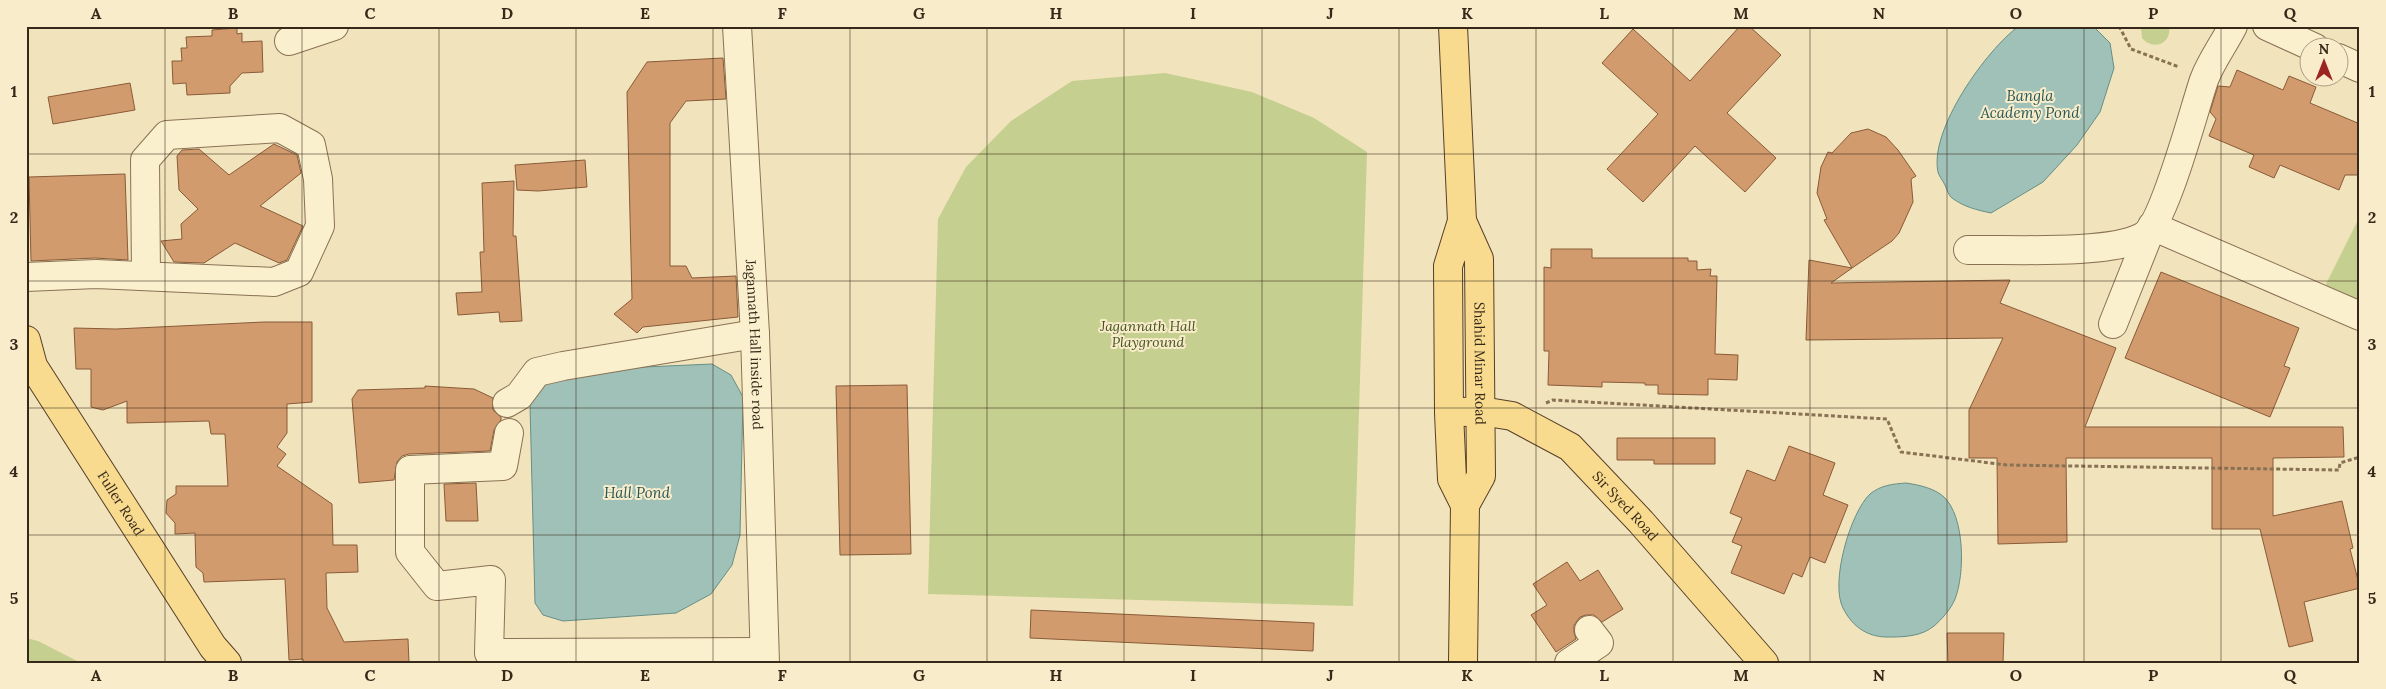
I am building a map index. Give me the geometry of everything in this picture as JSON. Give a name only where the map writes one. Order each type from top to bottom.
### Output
[{"type":"main road","name":"Shahid Minar Road","points":[[1453,26],[1462,221],[1448,266],[1449,413],[1452,479],[1465,505],[1463,663]]},
{"type":"main road","name":"Shahid Minar Road","points":[[1462,221],[1479,259],[1481,411],[1481,476],[1465,505]]},
{"type":"main road","name":"Fuller Road","points":[[26,340],[34,366],[214,657]]},
{"type":"main road","name":"Sir Syed Road","points":[[1449,413],[1481,411],[1512,416],[1570,448],[1641,522],[1764,663]]},
{"type":"lane","points":[[289,41],[334,26]]},
{"type":"lane","name":"Jagannath Hall inside road","points":[[737,26],[755,334],[764,657]]},
{"type":"lane","points":[[1968,250],[2102,247],[2143,237],[2159,216],[2205,78],[2233,26]]},
{"type":"lane","points":[[2267,26],[2298,40]]},
{"type":"lane","points":[[2348,63],[2360,68]]},
{"type":"lane","points":[[26,277],[96,274],[274,282],[299,272],[320,226],[318,179],[311,145],[280,128],[167,136],[145,160],[146,276]]},
{"type":"lane","points":[[2152,226],[2360,316]]},
{"type":"lane","points":[[2113,324],[2152,226]]},
{"type":"lane","points":[[507,403],[519,396],[537,372],[755,334]]},
{"type":"lane","points":[[509,433],[503,466],[410,470],[410,552],[437,586],[491,580],[489,652],[764,657]]},
{"type":"lane","points":[[1569,663],[1599,643],[1589,630]]},
{"type":"path","points":[[2119,26],[2131,49],[2205,78]]},
{"type":"path","points":[[1512,416],[1553,400],[1886,419],[1901,452],[2007,465],[2339,470],[2340,463],[2360,457]]},
{"type":"green space","points":[[2141,26],[2169,26],[2168,37],[2161,44],[2156,45],[2146,42],[2142,38]]},
{"type":"green space","name":"Jagannath Hall Playground","points":[[1165,73],[1252,92],[1314,118],[1367,152],[1353,606],[928,594],[938,219],[966,167],[1011,121],[1072,81]]},
{"type":"green space","points":[[2360,216],[2360,303],[2325,286]]},
{"type":"green space","points":[[26,638],[38,641],[81,663],[26,663]]},
{"type":"water","name":"Bangla Academy Pond","points":[[2019,26],[2093,26],[2110,43],[2114,68],[2100,112],[2077,145],[2043,182],[1991,213],[1966,206],[1951,197],[1938,172],[1938,155],[1942,135],[1963,92],[1991,53]]},
{"type":"water","name":"Hall Pond","points":[[712,364],[731,375],[743,397],[740,535],[732,565],[711,594],[676,613],[563,621],[543,615],[535,603],[530,405],[536,388],[555,374],[600,369]]},
{"type":"water","points":[[1906,483],[1936,491],[1951,506],[1956,518],[1961,546],[1958,588],[1949,610],[1929,629],[1919,634],[1908,636],[1876,636],[1857,626],[1843,608],[1839,582],[1844,549],[1856,516],[1870,494],[1883,487]]},
{"type":"building","points":[[1740,26],[1749,26],[1781,55],[1727,113],[1776,158],[1745,192],[1695,146],[1643,202],[1607,169],[1658,114],[1602,63],[1633,29],[1690,81]]},
{"type":"building","points":[[237,28],[237,34],[242,33],[242,42],[262,41],[263,72],[242,73],[230,86],[230,93],[187,95],[186,83],[173,84],[172,61],[182,61],[181,48],[187,48],[186,37],[212,36],[212,30]]},
{"type":"building","points":[[723,58],[726,99],[686,101],[670,123],[670,266],[686,266],[692,278],[736,276],[738,317],[643,327],[637,333],[614,314],[632,299],[627,92],[647,62]]},
{"type":"building","points":[[2237,70],[2283,90],[2289,76],[2298,80],[2298,88],[2316,88],[2310,103],[2360,124],[2360,175],[2345,175],[2339,190],[2280,165],[2274,178],[2249,167],[2254,155],[2209,136],[2216,119],[2210,112],[2218,86],[2230,87]]},
{"type":"building","points":[[130,83],[135,110],[53,124],[48,97]]},
{"type":"building","points":[[1868,129],[1886,137],[1898,150],[1916,176],[1911,179],[1913,202],[1899,233],[1892,241],[1852,268],[1824,220],[1827,219],[1817,193],[1821,167],[1828,152],[1832,153],[1851,133]]},
{"type":"building","points":[[274,144],[297,155],[301,173],[260,206],[303,226],[287,260],[279,263],[235,243],[204,263],[174,262],[161,241],[182,239],[181,224],[198,209],[179,190],[177,156],[182,150],[199,149],[229,175]]},
{"type":"building","points":[[585,160],[587,187],[538,191],[517,190],[515,165]]},
{"type":"building","points":[[125,174],[128,260],[95,258],[31,261],[29,177]]},
{"type":"building","points":[[514,181],[513,236],[516,236],[522,321],[500,322],[499,312],[458,315],[456,293],[482,292],[480,252],[484,252],[482,183]]},
{"type":"building","points":[[1551,249],[1592,249],[1592,258],[1688,258],[1688,261],[1697,261],[1697,270],[1711,269],[1710,276],[1717,276],[1715,354],[1738,355],[1737,380],[1708,379],[1708,395],[1658,394],[1658,385],[1645,385],[1645,383],[1602,382],[1602,387],[1548,385],[1549,351],[1544,351],[1544,267],[1551,268]]},
{"type":"building","points":[[1809,260],[1852,268],[1831,283],[2010,280],[2000,303],[2116,348],[2085,427],[2343,427],[2344,457],[2273,458],[2273,516],[2342,501],[2353,548],[2350,549],[2360,588],[2304,602],[2313,641],[2289,647],[2260,529],[2212,529],[2212,458],[2066,458],[2067,542],[1998,544],[1997,458],[1969,458],[1969,410],[2003,338],[1806,340]]},
{"type":"building","points":[[2161,272],[2299,328],[2284,366],[2290,368],[2270,417],[2125,358]]},
{"type":"building","points":[[264,322],[312,322],[312,402],[287,404],[287,433],[277,447],[286,454],[277,466],[332,504],[333,545],[357,545],[358,572],[326,573],[327,608],[344,642],[408,639],[409,663],[304,663],[303,659],[289,660],[285,579],[204,582],[203,573],[196,567],[195,533],[175,534],[175,523],[166,513],[167,500],[176,494],[176,486],[228,486],[225,434],[211,434],[209,421],[127,423],[127,401],[103,410],[91,407],[91,369],[76,369],[74,328],[116,329]]},
{"type":"building","points":[[907,385],[911,554],[840,555],[836,386]]},
{"type":"building","points":[[425,386],[474,389],[493,398],[493,410],[501,417],[501,420],[494,430],[490,451],[409,454],[402,456],[397,462],[394,480],[359,483],[352,399],[358,390],[425,388]]},
{"type":"building","points":[[1617,438],[1715,438],[1715,464],[1654,464],[1654,460],[1617,460]]},
{"type":"building","points":[[1789,446],[1835,463],[1823,495],[1848,505],[1825,563],[1810,557],[1802,577],[1793,573],[1784,594],[1731,573],[1742,546],[1732,542],[1742,518],[1730,513],[1747,470],[1775,481]]},
{"type":"building","points":[[476,483],[478,521],[446,521],[444,484]]},
{"type":"building","points":[[1567,562],[1580,581],[1598,570],[1623,609],[1602,622],[1594,615],[1580,617],[1574,625],[1576,639],[1556,652],[1531,615],[1547,605],[1533,584]]},
{"type":"building","points":[[1031,610],[1314,623],[1313,651],[1030,638]]},
{"type":"building","points":[[1947,633],[2004,633],[2003,663],[1948,663]]}]
